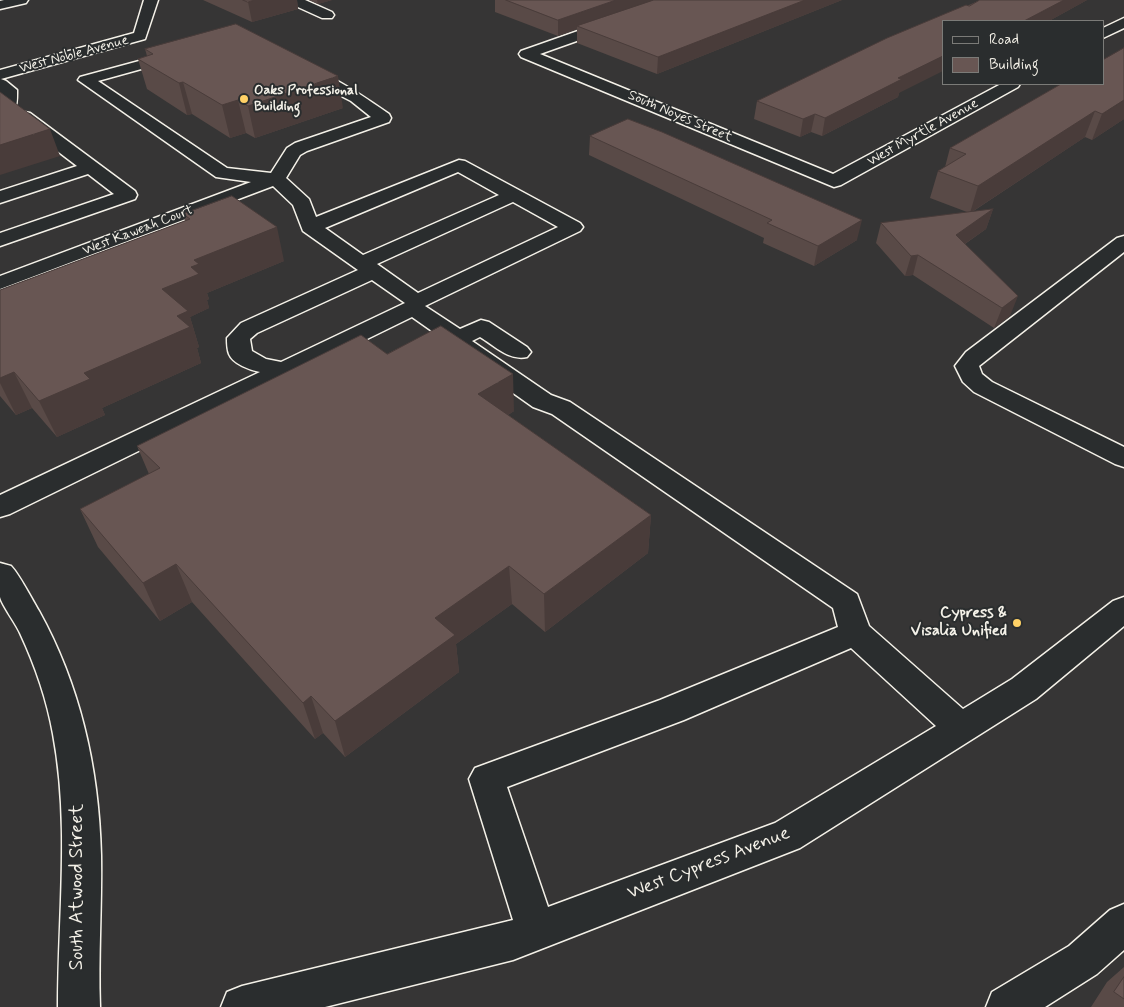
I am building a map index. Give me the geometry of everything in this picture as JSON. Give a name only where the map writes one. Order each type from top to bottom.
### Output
[{"type":"street","points":[[0,5],[21,0]]},
{"type":"street","name":"West Noble Avenue","points":[[0,75],[140,36],[151,0]]},
{"type":"street","points":[[294,0],[326,15]]},
{"type":"street","name":"South Noyes Street","points":[[679,0],[526,54],[834,181]]},
{"type":"street","points":[[1104,33],[1124,22]]},
{"type":"street","points":[[189,51],[86,80],[222,173],[276,179],[302,203],[310,227],[367,267],[459,339],[463,347],[542,401],[561,408],[846,602],[855,633],[960,727]]},
{"type":"street","points":[[276,179],[293,152],[301,147],[383,118],[357,98],[290,65]]},
{"type":"street","points":[[0,84],[9,90],[5,107],[128,195],[0,240]]},
{"type":"street","name":"West Myrtle Avenue","points":[[834,181],[1010,85]]},
{"type":"street","points":[[0,507],[284,370],[573,227],[459,166],[310,227]]},
{"type":"street","points":[[0,197],[91,167]]},
{"type":"street","name":"West Kaweah Court","points":[[0,283],[276,179]]},
{"type":"street","points":[[284,370],[259,365],[241,354],[238,338],[248,328],[514,195]]},
{"type":"street","points":[[1124,242],[974,357],[967,366],[971,377],[983,387],[1124,458]]},
{"type":"street","points":[[459,339],[481,328],[519,352]]},
{"type":"street","name":"South Atwood Street","points":[[0,574],[20,601],[56,680],[73,745],[82,835],[78,972],[79,1007]]},
{"type":"street","name":"West Cypress Avenue","points":[[242,1007],[513,940],[787,836],[1024,689],[1120,619]]},
{"type":"street","points":[[536,931],[487,779],[672,710],[855,633]]},
{"type":"street","points":[[1007,1007],[1084,960],[1124,924]]},
{"type":"building","points":[[506,0],[616,0],[558,20]]},
{"type":"building","points":[[654,0],[805,0],[658,57],[577,26]]},
{"type":"building","points":[[980,0],[1064,0],[1026,20],[942,20],[942,56],[825,118],[815,114],[803,119],[757,101],[887,38],[966,5],[969,6]]},
{"type":"building","points":[[236,24],[338,76],[248,106],[238,100],[222,105],[138,59],[153,54],[145,49]]},
{"type":"building","points":[[1124,48],[1124,100],[1102,114],[1095,111],[978,186],[938,171],[966,154],[950,148],[1059,85],[1104,85],[1104,59]]},
{"type":"building","points":[[0,92],[50,129],[0,145]]},
{"type":"building","points":[[628,119],[662,132],[862,220],[818,246],[767,223],[772,220],[590,136]]},
{"type":"building","points":[[232,196],[277,227],[194,260],[199,264],[191,267],[199,274],[162,289],[188,311],[177,316],[190,327],[84,373],[90,379],[39,401],[14,372],[0,378],[0,290],[190,219],[183,214]]},
{"type":"building","points":[[993,209],[956,235],[1018,296],[1002,308],[918,255],[911,256],[881,223]]},
{"type":"building","points":[[441,326],[513,374],[478,394],[651,515],[544,594],[509,566],[435,618],[455,635],[335,721],[311,696],[303,703],[176,564],[143,583],[80,509],[160,468],[137,446],[361,335],[387,354]]},
{"type":"building","points":[[1124,977],[1124,999],[1114,992]]},
{"type":"place","name":"Oaks Professional Building","points":[[244,99]]},
{"type":"place","name":"Cypress & Visalia Unified","points":[[1017,623]]}]
